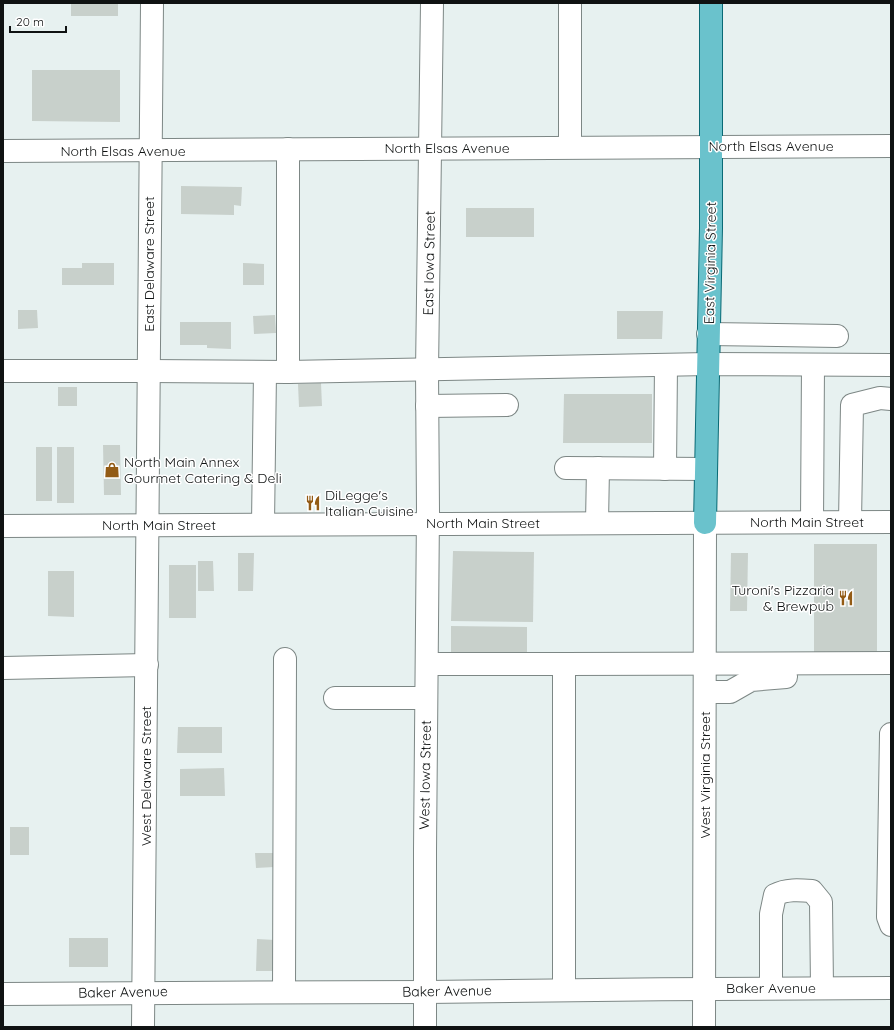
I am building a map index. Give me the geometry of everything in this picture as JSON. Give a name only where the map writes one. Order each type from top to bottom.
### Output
[{"type":"main road","name":"East Virginia Street","points":[[705,523],[711,146],[711,3]]},
{"type":"street","name":"East Delaware Street","points":[[147,525],[152,3]]},
{"type":"street","name":"East Iowa Street","points":[[428,523],[427,370],[432,3]]},
{"type":"street","points":[[570,3],[570,147]]},
{"type":"street","name":"North Elsas Avenue","points":[[3,151],[891,146]]},
{"type":"street","points":[[288,149],[288,372]]},
{"type":"street","points":[[708,334],[837,336]]},
{"type":"street","points":[[3,371],[148,370],[288,372],[427,370],[666,370],[708,364],[891,365]]},
{"type":"street","points":[[812,522],[813,364]]},
{"type":"street","points":[[665,462],[666,370]]},
{"type":"street","points":[[263,524],[265,372]]},
{"type":"street","points":[[850,522],[852,405],[880,398],[891,399]]},
{"type":"street","points":[[427,406],[507,405]]},
{"type":"street","points":[[566,468],[598,468],[665,462],[706,469]]},
{"type":"street","points":[[597,523],[598,468]]},
{"type":"street","name":"North Main Street","points":[[3,526],[891,522]]},
{"type":"street","name":"West Iowa Street","points":[[425,1027],[428,523]]},
{"type":"street","name":"West Virginia Street","points":[[704,1027],[705,523]]},
{"type":"street","name":"West Delaware Street","points":[[143,1027],[147,525]]},
{"type":"street","points":[[284,992],[285,659]]},
{"type":"street","points":[[426,664],[891,662]]},
{"type":"street","points":[[3,683],[3,668],[147,664]]},
{"type":"street","points":[[564,664],[564,990]]},
{"type":"street","points":[[705,692],[730,692],[751,680],[793,676],[815,671],[872,670],[891,675]]},
{"type":"street","points":[[335,698],[426,698]]},
{"type":"street","points":[[891,734],[888,917],[891,925]]},
{"type":"street","points":[[771,988],[771,914],[775,895],[782,891],[798,890],[812,891],[821,902],[822,988]]},
{"type":"street","name":"Baker Avenue","points":[[3,994],[144,992],[425,992],[704,988],[891,988]]},
{"type":"building","points":[[71,3],[118,3],[118,16],[71,16]]},
{"type":"building","points":[[32,70],[120,70],[120,122],[32,121]]},
{"type":"building","points":[[181,186],[242,187],[241,206],[234,205],[234,215],[181,214]]},
{"type":"building","points":[[466,208],[534,208],[534,237],[466,237]]},
{"type":"building","points":[[82,263],[114,263],[114,285],[62,285],[62,268],[82,268]]},
{"type":"building","points":[[243,263],[264,264],[264,285],[243,285]]},
{"type":"building","points":[[18,310],[37,310],[38,328],[18,329]]},
{"type":"building","points":[[617,311],[663,311],[662,339],[617,339]]},
{"type":"building","points":[[275,315],[276,333],[254,334],[253,316]]},
{"type":"building","points":[[180,322],[231,322],[231,349],[207,348],[207,345],[180,345]]},
{"type":"building","points":[[321,383],[322,406],[299,407],[298,384]]},
{"type":"building","points":[[58,387],[77,387],[77,406],[58,406]]},
{"type":"building","points":[[564,394],[652,394],[652,443],[563,443]]},
{"type":"building","name":"North Main Annex Gourmet Catering & Deli","points":[[103,445],[120,445],[121,495],[104,495]]},
{"type":"building","points":[[36,447],[52,447],[52,501],[36,501]]},
{"type":"building","points":[[57,447],[74,447],[74,503],[57,503]]},
{"type":"building","name":"Turoni's Pizzaria & Brewpub","points":[[814,544],[877,544],[877,652],[814,653]]},
{"type":"building","points":[[453,551],[534,552],[533,622],[451,621]]},
{"type":"building","points":[[238,553],[254,553],[253,591],[238,591]]},
{"type":"building","points":[[731,553],[748,553],[747,611],[730,611]]},
{"type":"building","points":[[198,561],[213,561],[214,591],[198,591]]},
{"type":"building","points":[[169,565],[196,565],[196,618],[169,618]]},
{"type":"building","points":[[48,571],[74,571],[74,617],[48,616]]},
{"type":"building","points":[[451,626],[527,627],[527,660],[451,659]]},
{"type":"building","points":[[178,727],[222,727],[222,753],[177,753]]},
{"type":"building","points":[[224,768],[225,796],[180,796],[180,769]]},
{"type":"building","points":[[10,827],[29,827],[29,855],[10,855]]},
{"type":"building","points":[[255,853],[273,853],[274,867],[256,868]]},
{"type":"building","points":[[69,938],[108,938],[108,967],[69,967]]},
{"type":"building","points":[[257,939],[275,940],[275,971],[256,971]]},
{"type":"place","name":"North Main Annex Gourmet Catering & Deli","points":[[112,470]]},
{"type":"place","name":"DiLegge's Italian Cuisine","points":[[313,503]]},
{"type":"place","name":"Turoni's Pizzaria & Brewpub","points":[[846,598]]}]
